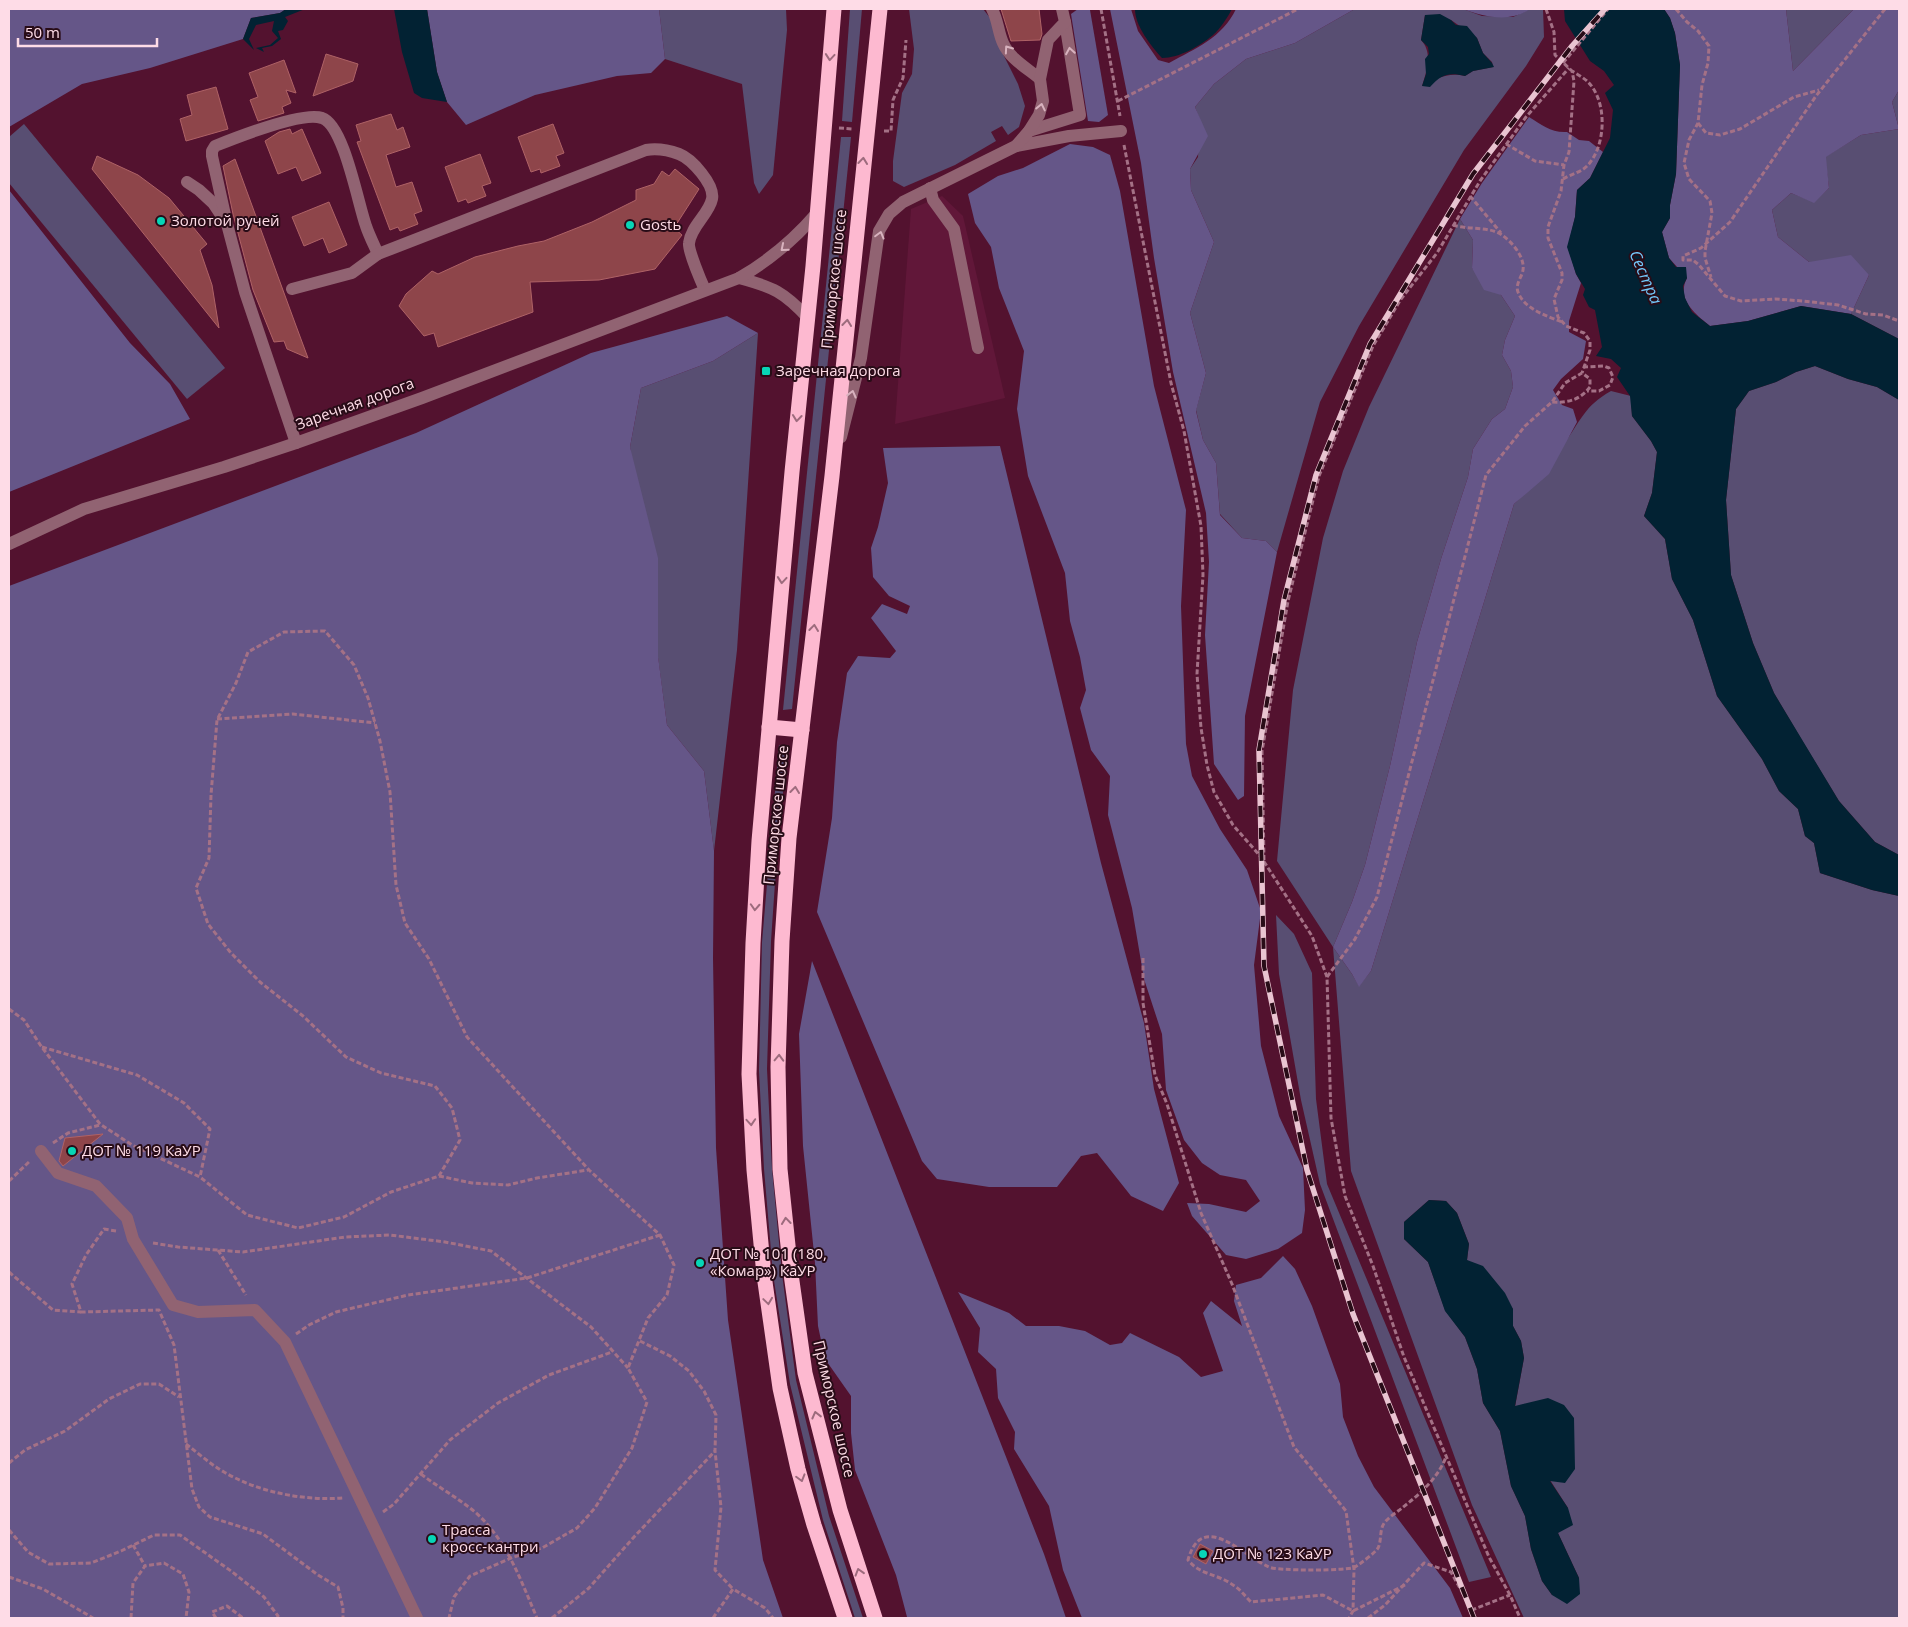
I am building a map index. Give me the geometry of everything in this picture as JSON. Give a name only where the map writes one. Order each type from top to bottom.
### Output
[{"type":"highway","name":"Приморское шоссе","points":[[834,9],[808,318],[759,841],[752,952],[748,1074],[754,1170],[764,1275],[780,1388],[798,1469],[814,1525],[845,1618]]},
{"type":"highway","name":"Приморское шоссе","points":[[875,1618],[840,1510],[805,1373],[791,1274],[780,1169],[778,1067],[782,941],[789,838],[832,476],[880,9]]},
{"type":"highway","points":[[769,727],[802,730]]},
{"type":"street","points":[[992,9],[998,21],[1002,42],[1009,54],[1040,79]]},
{"type":"street","points":[[1030,131],[1080,116],[1062,9]]},
{"type":"street","points":[[1016,146],[1030,131],[1039,115],[1043,101],[1040,79],[1048,40],[1065,22]]},
{"type":"street","points":[[296,443],[245,292],[212,156],[215,146],[290,120],[311,116],[323,118],[332,125],[339,139],[366,225],[378,254]]},
{"type":"street","points":[[832,476],[861,358],[879,231],[889,214],[903,202],[1016,146],[1069,136],[1122,131]]},
{"type":"street","points":[[292,289],[352,273],[378,254],[646,150],[658,148],[682,155],[707,180],[712,189],[712,200],[691,235],[688,245],[704,290]]},
{"type":"street","points":[[186,182],[199,190],[214,204],[227,224]]},
{"type":"street","points":[[930,188],[933,200],[954,229],[978,348]]},
{"type":"street","name":"Заречная дорога","points":[[9,544],[84,509],[224,468],[296,443],[422,398],[739,278],[764,263],[783,248],[799,234],[817,212]]},
{"type":"street","points":[[739,278],[760,284],[783,294],[808,318]]},
{"type":"street","points":[[41,1151],[58,1173],[96,1186],[127,1218],[133,1239],[173,1305],[198,1312],[255,1310],[285,1342],[417,1618]]},
{"type":"path","points":[[1101,9],[1122,131],[1171,383],[1184,431],[1201,526],[1203,575],[1197,674],[1201,728],[1214,792],[1233,825],[1264,862],[1312,936],[1327,977],[1331,1118],[1345,1196],[1373,1266],[1404,1356],[1489,1557],[1510,1595],[1520,1618]]},
{"type":"path","points":[[1118,102],[1298,9]]},
{"type":"path","points":[[1546,9],[1554,32],[1555,55],[1570,69],[1589,82],[1598,97],[1602,115],[1602,135],[1590,163],[1584,169],[1570,174],[1563,180]]},
{"type":"path","points":[[1563,63],[1608,9]]},
{"type":"path","points":[[1676,9],[1698,31],[1709,46],[1698,123],[1690,140],[1684,162],[1689,179],[1710,201],[1712,213],[1705,245],[1705,258],[1712,280]]},
{"type":"path","points":[[1885,9],[1821,90],[1730,222],[1705,245],[1683,256],[1683,260],[1693,260],[1725,296],[1741,301],[1803,300],[1838,305],[1866,314],[1883,315],[1899,321]]},
{"type":"path","points":[[1264,862],[1262,751],[1288,602],[1319,476],[1373,346],[1401,299],[1437,253],[1470,196],[1506,144],[1526,117],[1570,69]]},
{"type":"path","points":[[1562,322],[1558,317],[1554,299],[1562,280],[1562,272],[1548,238],[1548,227],[1558,200],[1563,180],[1564,165],[1569,152],[1574,82],[1570,69]]},
{"type":"path","points":[[1698,123],[1706,132],[1720,136],[1740,129],[1794,97],[1821,90]]},
{"type":"path","points":[[1506,144],[1535,161],[1564,165]]},
{"type":"path","points":[[1327,977],[1354,939],[1377,898],[1486,475],[1525,426],[1552,402],[1565,383],[1582,373],[1590,350],[1590,341],[1584,333],[1531,308],[1523,300],[1517,286],[1523,269],[1522,258],[1470,196]]},
{"type":"path","points":[[1453,225],[1463,229],[1478,229],[1501,234]]},
{"type":"path","points":[[1583,368],[1609,368],[1613,377],[1610,385],[1599,391],[1587,391]]},
{"type":"path","points":[[1552,402],[1568,403],[1587,391],[1590,387],[1590,379],[1582,373]]},
{"type":"path","points":[[439,1176],[460,1140],[452,1108],[435,1086],[381,1072],[346,1057],[303,1016],[260,982],[232,953],[208,924],[196,888],[210,858],[211,795],[217,720],[236,683],[248,652],[284,632],[325,631],[354,665],[368,698],[380,741],[390,792],[396,885],[405,923],[429,959],[467,1037],[589,1170],[660,1235],[674,1266],[666,1295],[648,1318],[628,1368]]},
{"type":"path","points":[[217,720],[293,714],[375,723]]},
{"type":"path","points":[[1142,958],[1142,1003],[1155,1075],[1170,1113],[1201,1213],[1232,1284],[1294,1447],[1346,1511],[1354,1568],[1353,1611],[1349,1618]]},
{"type":"path","points":[[9,1009],[24,1020],[41,1046],[100,1124],[132,1145],[200,1177],[247,1215],[298,1228],[344,1217],[391,1192],[439,1176],[472,1182],[508,1185],[537,1178],[589,1170]]},
{"type":"path","points":[[41,1046],[137,1075],[184,1103],[210,1129],[200,1177]]},
{"type":"path","points":[[9,1181],[41,1151],[68,1133],[100,1124]]},
{"type":"path","points":[[81,1312],[72,1284],[86,1254],[104,1230],[121,1232],[133,1239],[178,1247],[243,1252],[346,1237],[390,1235],[445,1242],[491,1251],[591,1327],[628,1368],[647,1402],[632,1448],[613,1482],[595,1508],[577,1528],[542,1548],[511,1558],[470,1576],[454,1596],[449,1618]]},
{"type":"path","points":[[285,1342],[309,1325],[336,1312],[408,1295],[527,1278],[660,1235]]},
{"type":"path","points":[[218,1250],[255,1310]]},
{"type":"path","points":[[9,1272],[53,1310],[128,1312],[159,1310],[173,1305]]},
{"type":"path","points":[[159,1310],[174,1345],[192,1489],[199,1506],[210,1516],[263,1534],[318,1575],[338,1587],[343,1608],[343,1618]]},
{"type":"path","points":[[640,1342],[670,1356],[689,1370],[704,1391],[716,1415],[716,1451],[721,1508],[715,1570],[733,1589],[765,1608],[773,1618]]},
{"type":"path","points":[[370,1520],[394,1504],[450,1440],[498,1403],[549,1375],[612,1352]]},
{"type":"path","points":[[9,1463],[25,1450],[65,1431],[109,1400],[140,1384],[159,1384],[180,1398]]},
{"type":"path","points":[[186,1444],[224,1472],[270,1492],[326,1499],[358,1496]]},
{"type":"path","points":[[552,1618],[589,1588],[634,1537],[716,1451]]},
{"type":"path","points":[[1353,1611],[1323,1596],[1250,1602],[1233,1584],[1199,1571],[1188,1560],[1190,1552],[1196,1541],[1212,1536],[1227,1540],[1270,1568],[1318,1570],[1354,1568],[1378,1549],[1383,1523],[1416,1497],[1441,1470],[1446,1456]]},
{"type":"path","points":[[421,1474],[475,1512],[494,1534],[511,1558],[537,1618]]},
{"type":"path","points":[[9,1530],[28,1552],[49,1564],[91,1563],[154,1535],[180,1535],[231,1570],[264,1597],[278,1616],[275,1618]]},
{"type":"path","points":[[133,1545],[144,1566]]},
{"type":"path","points":[[1368,1618],[1385,1605],[1424,1563],[1451,1572],[1472,1610],[1510,1595]]},
{"type":"path","points":[[144,1566],[164,1564],[182,1574],[189,1592],[186,1618]]},
{"type":"path","points":[[131,1618],[133,1583],[144,1566]]},
{"type":"path","points":[[9,1577],[43,1588],[93,1618]]},
{"type":"path","points":[[1353,1611],[1405,1585]]},
{"type":"path","points":[[713,1618],[733,1589]]},
{"type":"path","points":[[216,1618],[212,1612],[227,1606],[243,1618]]},
{"type":"shaded area","points":[[9,9],[286,9],[280,13],[251,18],[243,39],[150,68],[82,84],[9,127]]},
{"type":"shaded area","points":[[427,9],[659,9],[665,59],[651,73],[617,76],[535,95],[466,125],[447,102],[437,72]]},
{"type":"shaded area","points":[[659,9],[786,9],[787,30],[773,175],[759,194],[754,183],[742,84],[665,59]]},
{"type":"shaded area","points":[[850,9],[862,9],[852,122],[842,121]]},
{"type":"shaded area","points":[[909,9],[983,9],[995,24],[1000,48],[1018,84],[1025,106],[1019,127],[1008,135],[1002,126],[991,132],[996,141],[955,165],[904,187],[893,181],[893,161],[902,93],[912,74],[914,49]]},
{"type":"shaded area","points":[[1078,9],[1090,10],[1108,115],[1099,122],[1088,121],[1071,14]]},
{"type":"shaded area","points":[[1110,9],[1131,9],[1138,31],[1158,60],[1169,63],[1216,35],[1236,9],[1363,9],[1353,10],[1295,43],[1246,59],[1214,84],[1195,107],[1208,136],[1190,169],[1191,190],[1214,242],[1190,313],[1206,373],[1196,411],[1203,440],[1216,463],[1220,515],[1242,538],[1266,541],[1277,552],[1245,716],[1244,796],[1238,800],[1214,764],[1205,635],[1209,562],[1206,513],[1173,372],[1154,258],[1141,163]]},
{"type":"shaded area","points":[[1463,9],[1482,16],[1513,17],[1530,9],[1543,9],[1544,37],[1526,66],[1464,150],[1359,326],[1320,402],[1277,552],[1266,541],[1242,538],[1220,514],[1216,463],[1203,440],[1196,410],[1206,373],[1190,313],[1214,242],[1191,190],[1190,169],[1198,157],[1200,120],[1195,107],[1214,84],[1246,59],[1295,43],[1353,10]],"holes":[[[1425,15],[1451,20],[1477,38],[1483,53],[1492,62],[1493,67],[1473,71],[1465,76],[1443,76],[1422,86],[1428,62],[1427,50],[1421,40]]]},
{"type":"shaded area","points":[[1463,9],[1530,9],[1514,16],[1497,17]]},
{"type":"shaded area","points":[[1664,9],[1786,9],[1793,71],[1854,9],[1899,9],[1899,90],[1892,102],[1899,129],[1861,135],[1826,157],[1829,188],[1814,203],[1791,193],[1772,210],[1778,237],[1809,262],[1851,255],[1869,275],[1851,314],[1801,306],[1748,321],[1710,326],[1693,311],[1685,299],[1684,286],[1687,278],[1669,258],[1662,232],[1670,218],[1670,205],[1676,174],[1680,65],[1675,33],[1670,18]]},
{"type":"shaded area","points":[[1786,9],[1854,9],[1793,71]]},
{"type":"shaded area","points":[[1899,90],[1899,129],[1892,102]]},
{"type":"shaded area","points":[[1529,117],[1551,130],[1567,132],[1579,140],[1589,141],[1603,152],[1590,178],[1577,190],[1575,217],[1568,247],[1576,274],[1581,283],[1569,321],[1569,332],[1586,341],[1583,359],[1561,379],[1553,390],[1562,405],[1573,409],[1577,422],[1549,474],[1514,504],[1371,971],[1359,987],[1333,947],[1365,865],[1390,766],[1417,642],[1441,559],[1468,477],[1473,449],[1492,419],[1505,409],[1513,387],[1511,371],[1502,355],[1505,340],[1515,316],[1501,295],[1484,290],[1472,268],[1473,240],[1460,219],[1482,183]]},
{"type":"shaded area","points":[[24,124],[225,368],[187,399],[9,183],[9,137]]},
{"type":"shaded area","points":[[1899,129],[1899,339],[1851,314],[1869,275],[1809,262],[1778,237],[1772,210],[1791,193],[1814,202],[1829,188],[1825,157],[1861,135]]},
{"type":"shaded area","points":[[841,137],[851,137],[792,709],[783,710]]},
{"type":"shaded area","points":[[1070,144],[1093,147],[1110,155],[1120,191],[1154,386],[1186,510],[1181,606],[1186,744],[1192,776],[1220,829],[1247,870],[1261,911],[1254,965],[1261,1046],[1279,1116],[1303,1168],[1305,1210],[1302,1233],[1278,1249],[1246,1259],[1226,1255],[1192,1216],[1187,1203],[1209,1204],[1246,1212],[1260,1201],[1246,1180],[1220,1175],[1202,1163],[1184,1140],[1166,1090],[1162,1034],[1144,979],[1132,908],[1108,815],[1110,776],[1091,750],[1080,708],[1086,690],[1080,657],[1070,621],[1065,573],[1028,476],[1017,409],[1024,351],[999,288],[991,247],[975,223],[968,194],[998,176],[1023,168]]},
{"type":"shaded area","points":[[9,190],[130,343],[170,384],[190,419],[9,492]]},
{"type":"shaded area","points":[[942,196],[963,216],[1005,398],[895,424],[911,209]]},
{"type":"shaded area","points":[[1460,219],[1473,240],[1472,268],[1501,295],[1515,316],[1505,340],[1502,355],[1511,371],[1513,387],[1505,409],[1492,419],[1473,449],[1468,477],[1441,559],[1417,642],[1390,766],[1365,865],[1333,947],[1277,861],[1293,690],[1323,538],[1343,471],[1369,407]]},
{"type":"shaded area","points":[[727,316],[758,333],[713,361],[641,388],[630,447],[658,558],[658,656],[667,725],[704,771],[714,851],[713,958],[716,1148],[728,1320],[763,1560],[783,1618],[9,1618],[9,586],[416,433],[591,353]]},
{"type":"shaded area","points":[[758,333],[737,650],[714,851],[704,771],[667,725],[630,447],[641,388],[713,361]]},
{"type":"shaded area","points":[[1815,366],[1848,379],[1877,387],[1899,400],[1899,855],[1875,842],[1839,801],[1803,742],[1774,693],[1753,643],[1731,575],[1726,500],[1736,409],[1749,391]]},
{"type":"shaded area","points":[[1611,391],[1631,396],[1632,416],[1657,452],[1652,493],[1644,516],[1665,539],[1672,579],[1693,620],[1717,696],[1762,759],[1779,791],[1798,809],[1805,836],[1814,843],[1820,873],[1872,890],[1899,896],[1899,1618],[1524,1618],[1472,1505],[1351,1171],[1333,947],[1359,986],[1371,971],[1514,504],[1540,476],[1595,402]],"holes":[[[1429,1200],[1446,1201],[1457,1213],[1469,1244],[1467,1260],[1513,1309],[1513,1326],[1521,1341],[1524,1358],[1515,1407],[1550,1480],[1568,1508],[1558,1533],[1579,1578],[1552,1595],[1542,1581],[1531,1549],[1525,1516],[1511,1486],[1500,1431],[1483,1403],[1477,1369],[1465,1337],[1445,1310],[1428,1262],[1404,1239],[1404,1222]]]},
{"type":"shaded area","points":[[1000,446],[1101,863],[1144,1023],[1154,1089],[1179,1183],[1163,1211],[1131,1196],[1097,1153],[1081,1156],[1057,1187],[989,1187],[937,1179],[922,1161],[817,912],[832,818],[837,742],[847,673],[858,656],[890,658],[896,651],[871,618],[882,604],[907,614],[910,606],[889,596],[873,577],[871,548],[888,483],[883,448]]},
{"type":"shaded area","points":[[779,745],[788,746],[778,839],[771,941],[767,1069],[772,1169],[782,1274],[796,1380],[829,1516],[863,1618],[855,1618],[823,1520],[790,1384],[773,1274],[764,1169],[759,1071],[762,942]]},
{"type":"shaded area","points":[[1276,915],[1294,934],[1312,973],[1316,1099],[1327,1184],[1491,1577],[1469,1582],[1320,1184],[1301,1100],[1279,974]]},
{"type":"shaded area","points":[[812,961],[1044,1554],[1066,1618],[907,1617],[896,1575],[855,1470],[851,1433],[851,1396],[825,1359],[818,1326],[815,1263],[803,1146],[799,1034]]},
{"type":"shaded area","points":[[1283,1256],[1295,1269],[1312,1306],[1340,1384],[1343,1417],[1358,1456],[1374,1487],[1450,1588],[1463,1618],[1082,1618],[1063,1570],[1049,1506],[1014,1449],[1015,1432],[998,1398],[996,1369],[978,1352],[980,1328],[958,1292],[1009,1313],[1026,1326],[1059,1326],[1085,1331],[1110,1345],[1122,1343],[1130,1333],[1179,1357],[1201,1377],[1223,1371],[1203,1313],[1211,1301],[1242,1326],[1234,1301],[1236,1285],[1261,1278]]},
{"type":"water","points":[[286,9],[305,9],[285,17],[288,21],[283,30],[278,31],[281,39],[272,46],[262,48],[264,52],[256,48],[270,45],[278,38],[272,31],[274,21],[256,25],[249,39],[254,50],[243,39],[251,18],[280,13]]},
{"type":"water","points":[[394,9],[427,9],[437,72],[447,102],[422,98],[414,93],[402,52]]},
{"type":"water","points":[[1135,9],[1232,9],[1219,29],[1202,43],[1182,54],[1162,58],[1141,29]]},
{"type":"water","name":"Сестра","points":[[1564,9],[1664,9],[1670,18],[1675,33],[1680,65],[1676,174],[1670,205],[1670,218],[1662,232],[1669,258],[1676,267],[1686,267],[1687,278],[1683,286],[1685,298],[1692,312],[1710,326],[1748,321],[1801,306],[1851,314],[1899,339],[1899,400],[1877,387],[1848,379],[1815,366],[1749,391],[1736,409],[1726,500],[1731,575],[1753,643],[1774,693],[1839,801],[1875,842],[1899,855],[1899,896],[1872,890],[1820,873],[1814,843],[1805,836],[1798,809],[1779,791],[1762,759],[1717,696],[1693,620],[1672,579],[1665,539],[1644,516],[1652,493],[1657,452],[1632,416],[1630,396],[1617,377],[1621,368],[1611,359],[1596,356],[1602,347],[1595,310],[1589,307],[1583,295],[1585,289],[1576,274],[1567,247],[1575,217],[1577,190],[1590,178],[1610,138],[1613,110],[1605,93],[1614,85],[1604,71],[1590,61],[1565,21]]},
{"type":"water","points":[[1440,14],[1456,25],[1467,26],[1477,38],[1483,53],[1494,67],[1473,71],[1465,76],[1454,74],[1445,76],[1430,87],[1422,86],[1426,74],[1425,59],[1429,54],[1428,47],[1421,40],[1425,15]]},
{"type":"water","points":[[1429,1200],[1446,1201],[1457,1213],[1469,1244],[1467,1260],[1483,1266],[1505,1293],[1513,1309],[1513,1326],[1521,1341],[1524,1358],[1515,1406],[1548,1398],[1564,1405],[1574,1418],[1575,1469],[1565,1483],[1550,1481],[1568,1508],[1573,1525],[1558,1533],[1579,1578],[1580,1594],[1567,1604],[1552,1595],[1542,1581],[1531,1549],[1525,1516],[1511,1486],[1500,1431],[1483,1403],[1477,1369],[1465,1337],[1445,1311],[1428,1262],[1404,1239],[1404,1222]]},
{"type":"building","points":[[1001,9],[1039,9],[1042,34],[1040,40],[1011,41]]},
{"type":"building","points":[[326,54],[358,64],[353,81],[313,96]]},
{"type":"building","points":[[284,60],[296,93],[286,90],[291,103],[282,107],[284,113],[258,121],[250,100],[258,97],[249,73]]},
{"type":"building","points":[[216,87],[228,129],[186,141],[180,119],[192,115],[187,95]]},
{"type":"building","points":[[391,114],[397,130],[403,127],[410,147],[386,155],[396,187],[412,182],[422,211],[414,214],[418,224],[400,231],[398,227],[390,230],[357,142],[361,141],[356,125]]},
{"type":"building","points":[[553,124],[564,153],[556,156],[560,166],[541,173],[540,169],[531,172],[518,137]]},
{"type":"building","points":[[290,129],[292,134],[302,129],[321,173],[302,181],[296,167],[278,174],[265,141],[279,132]]},
{"type":"building","points":[[480,154],[491,183],[482,186],[486,196],[468,203],[466,199],[458,202],[445,167]]},
{"type":"building","name":"Золотой ручей","points":[[97,156],[138,175],[169,198],[207,244],[200,250],[212,285],[219,328],[92,169]]},
{"type":"building","points":[[235,159],[308,358],[287,349],[284,341],[274,342],[253,290],[233,214],[223,166]]},
{"type":"building","points":[[675,169],[699,189],[674,228],[682,235],[655,269],[599,280],[530,282],[533,312],[438,347],[434,333],[424,336],[399,306],[406,294],[432,271],[438,274],[475,257],[544,241],[592,222],[636,200],[636,190],[654,184],[662,171],[669,176]]},
{"type":"building","points":[[329,202],[347,245],[329,253],[323,238],[304,246],[292,217]]},
{"type":"building","name":"ДОТ № 119 КаУР","points":[[103,1134],[63,1166],[59,1161],[65,1138]]},
{"type":"building","name":"ДОТ № 123 КаУР","points":[[1200,1544],[1213,1551],[1206,1564],[1193,1557]]},
{"type":"railway","points":[[1474,1618],[1353,1314],[1307,1170],[1264,966],[1259,750],[1284,600],[1316,475],[1370,344],[1473,174],[1572,46],[1605,9]]},
{"type":"place","name":"Золотой ручей","points":[[161,221]]},
{"type":"place","name":"Gostь","points":[[630,225]]},
{"type":"place","name":"Заречная дорога","points":[[766,371]]},
{"type":"place","name":"ДОТ № 119 КаУР","points":[[72,1151]]},
{"type":"place","name":"ДОТ № 101 (180, «Комар») КаУР","points":[[700,1263]]},
{"type":"place","name":"Трасса кросс-кантри","points":[[432,1539]]},
{"type":"place","name":"ДОТ № 123 КаУР","points":[[1203,1554]]}]
